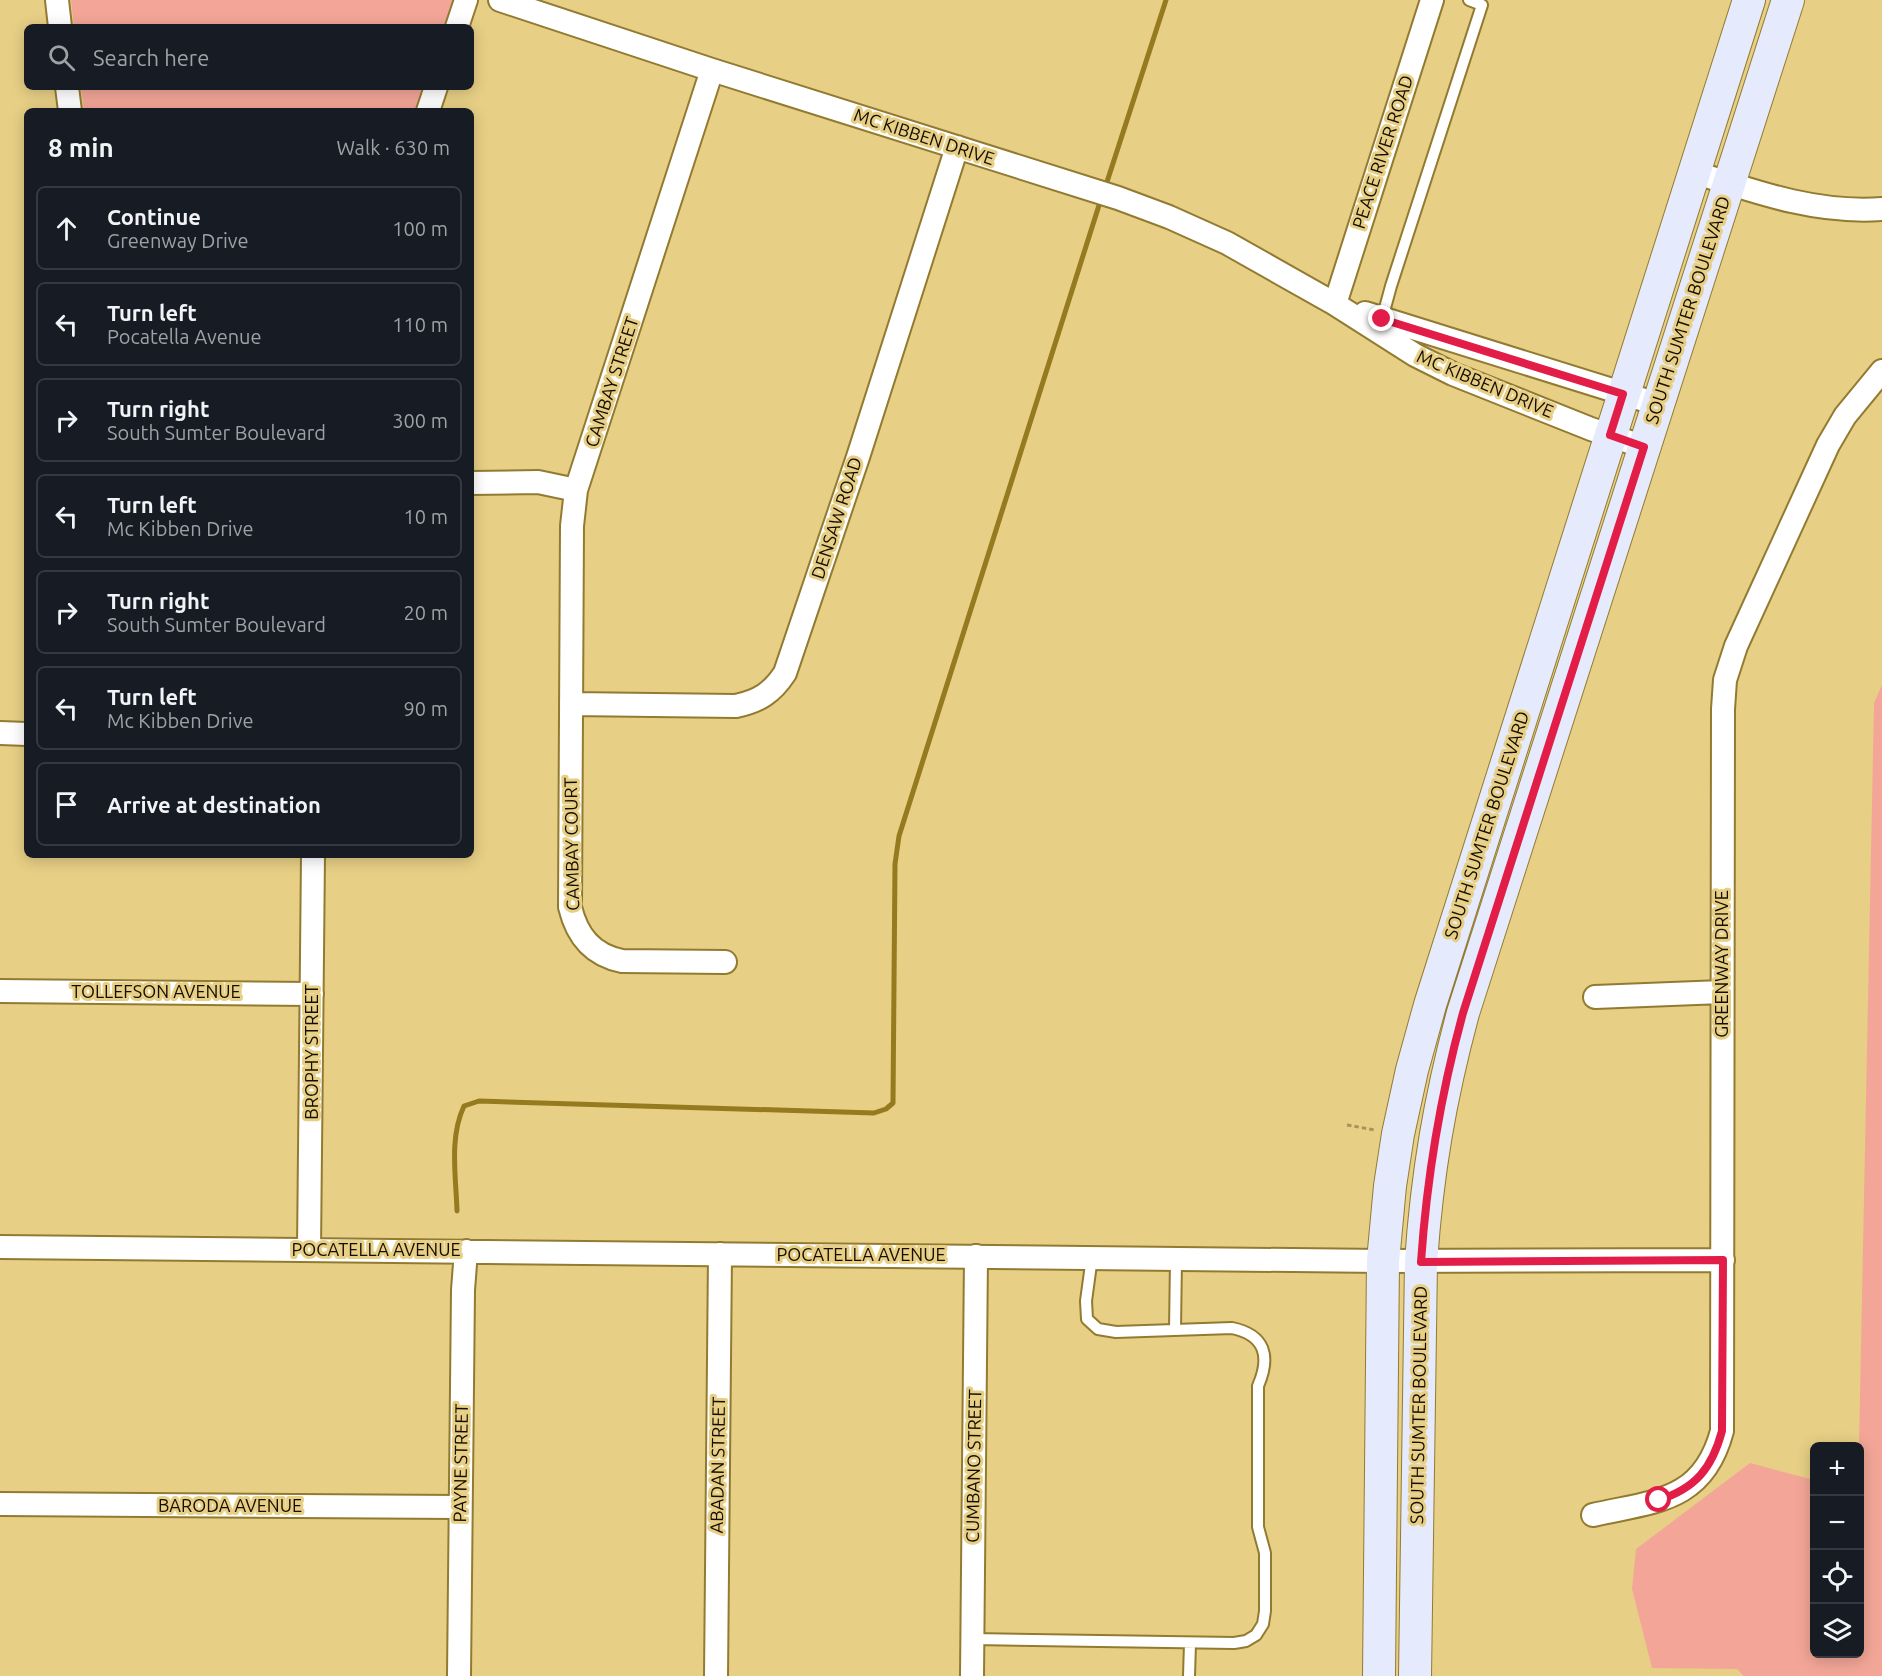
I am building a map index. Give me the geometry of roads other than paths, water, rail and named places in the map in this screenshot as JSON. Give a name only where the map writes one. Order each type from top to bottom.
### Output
[{"type":"main road","name":"SOUTH SUMTER BOULEVARD","points":[[1378,1676],[1383,1261],[1390,1186],[1398,1134],[1412,1070],[1430,1005],[1749,0]]},
{"type":"main road","name":"SOUTH SUMTER BOULEVARD","points":[[1415,1676],[1421,1262],[1425,1202],[1434,1139],[1452,1054],[1463,1013],[1657,404],[1788,0]]},
{"type":"street","points":[[57,0],[60,24]]},
{"type":"street","points":[[458,24],[466,0]]},
{"type":"street","name":"MC KIBBEN DRIVE","points":[[500,0],[712,70],[1118,198],[1169,217],[1227,243],[1335,304],[1415,355],[1453,374],[1644,447]]},
{"type":"street","name":"PEACE RIVER ROAD","points":[[1335,304],[1432,0]]},
{"type":"street","name":"CAMBAY STREET","points":[[571,704],[572,526],[576,490],[712,70]]},
{"type":"street","points":[[67,90],[70,108]]},
{"type":"street","points":[[429,108],[435,90]]},
{"type":"street","name":"DENSAW ROAD","points":[[571,704],[736,706],[752,703],[777,687],[785,674],[957,147]]},
{"type":"street","points":[[1694,172],[1797,203],[1841,209],[1882,209]]},
{"type":"street","name":"MC KIBBEN DRIVE","points":[[1335,304],[1657,404]]},
{"type":"street","name":"GREENWAY DRIVE","points":[[1593,1515],[1673,1496],[1701,1475],[1717,1450],[1723,1421],[1722,992],[1725,680],[1736,646],[1828,445],[1851,408],[1882,371]]},
{"type":"street","points":[[474,483],[538,482],[576,490]]},
{"type":"street","name":"CAMBAY COURT","points":[[571,704],[570,907],[573,919],[585,941],[600,954],[622,962],[725,962]]},
{"type":"street","points":[[0,734],[24,734]]},
{"type":"street","name":"BROPHY STREET","points":[[309,1250],[313,858]]},
{"type":"street","name":"TOLLEFSON AVENUE","points":[[0,991],[312,994]]},
{"type":"street","points":[[1595,997],[1722,992]]},
{"type":"street","name":"POCATELLA AVENUE","points":[[0,1247],[1421,1262],[1723,1260]]},
{"type":"street","name":"PAYNE STREET","points":[[459,1676],[463,1290],[466,1251]]},
{"type":"street","name":"ABADAN STREET","points":[[716,1676],[720,1254]]},
{"type":"street","name":"CUMBANO STREET","points":[[972,1676],[976,1256]]},
{"type":"street","name":"BARODA AVENUE","points":[[0,1504],[460,1507]]},
{"type":"lane","points":[[1382,319],[1482,5],[1469,0]]},
{"type":"lane","points":[[972,1640],[1190,1643],[1246,1641],[1256,1635],[1263,1624],[1265,1553],[1258,1527],[1258,1386],[1265,1363],[1261,1345],[1244,1331],[1232,1328],[1116,1332],[1098,1329],[1087,1319],[1086,1301],[1092,1257]]},
{"type":"lane","points":[[1176,1258],[1176,1330]]},
{"type":"lane","points":[[1189,1676],[1190,1643]]},
{"type":"waterway","points":[[1105,188],[1166,0]]},
{"type":"waterway","points":[[457,1211],[456,1131],[464,1106],[479,1101],[874,1113],[886,1109],[893,1103],[895,864],[899,836],[1101,199]]}]
